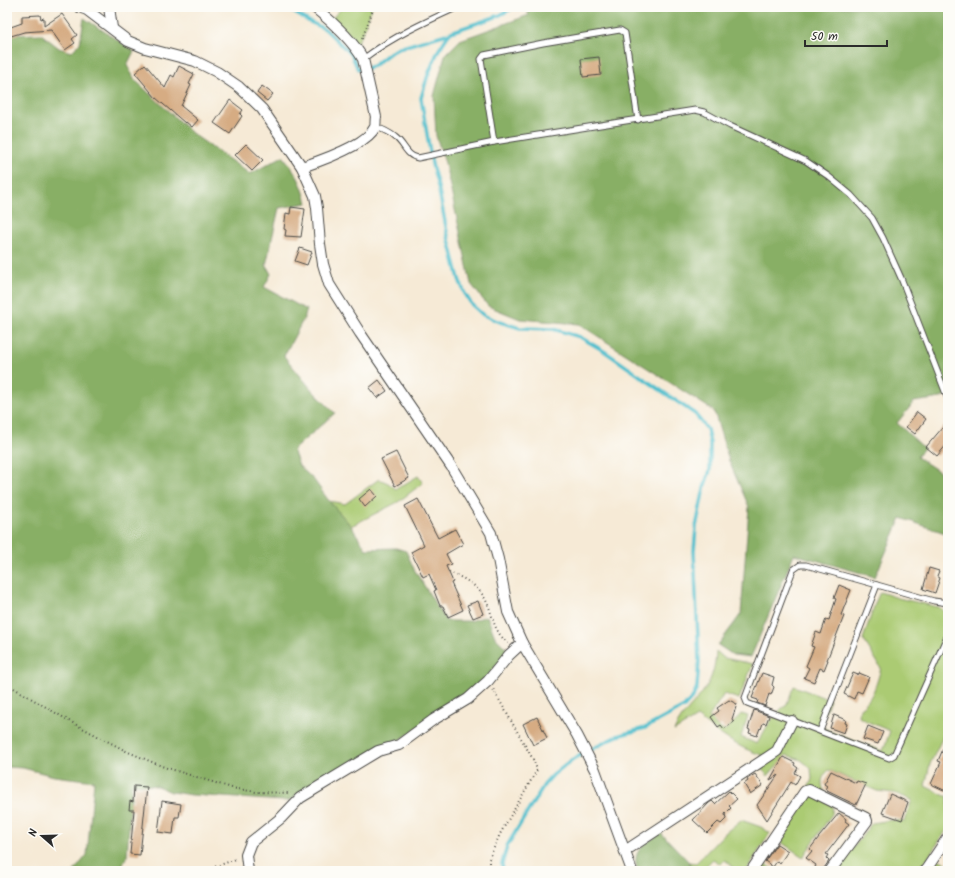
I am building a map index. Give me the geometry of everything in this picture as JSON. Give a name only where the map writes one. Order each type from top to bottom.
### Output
[{"type":"street","points":[[79,7],[87,10],[128,41],[145,48],[195,61],[217,72],[239,87],[262,109],[302,168],[315,196],[318,208],[321,251],[329,284],[360,333],[451,466],[491,534],[498,559],[508,612],[519,646],[592,764],[632,871]]},
{"type":"street","points":[[109,7],[112,28]]},
{"type":"street","points":[[302,168],[340,154],[366,136],[375,127],[376,118],[363,58],[356,48],[314,7]]},
{"type":"street","points":[[248,871],[246,855],[251,842],[281,818],[300,798],[378,751],[399,745],[433,720],[468,699],[488,681],[519,646]]},
{"type":"street","points":[[625,851],[777,752],[792,721]]},
{"type":"street","points":[[751,871],[805,791],[809,790],[866,818],[867,822],[830,871]]},
{"type":"street","points":[[925,871],[948,837]]},
{"type":"lane","points":[[363,58],[380,46],[458,7]]},
{"type":"lane","points":[[494,142],[481,60],[484,55],[543,42],[620,30],[625,33],[638,120]]},
{"type":"lane","points":[[375,127],[395,136],[413,157],[423,157],[494,142],[694,110],[704,112],[730,126],[806,161],[828,176],[851,195],[872,218],[883,238],[901,278],[948,399]]},
{"type":"lane","points":[[948,603],[934,601],[806,565],[800,565],[793,570],[745,698],[747,703],[889,758],[894,755],[948,634]]},
{"type":"lane","points":[[820,731],[877,585]]},
{"type":"path","points":[[356,48],[362,39],[374,7]]},
{"type":"path","points":[[449,572],[459,576],[478,590],[484,597],[498,634],[519,646]]},
{"type":"path","points":[[488,681],[534,762],[537,770],[500,834],[490,859],[489,871]]},
{"type":"path","points":[[7,684],[72,722],[126,751],[164,767],[232,788],[256,792],[291,794],[300,798]]},
{"type":"path","points":[[204,871],[246,855]]},
{"type":"green space","points":[[343,7],[372,7],[364,30],[356,45],[332,18]]},
{"type":"green space","points":[[525,7],[948,7],[948,393],[941,398],[914,402],[897,423],[924,448],[917,457],[946,476],[948,473],[948,534],[901,518],[875,577],[794,554],[751,657],[733,655],[718,645],[741,614],[749,507],[729,461],[714,411],[579,324],[520,319],[488,306],[471,284],[445,163],[436,136],[434,96],[445,55],[460,40],[529,15]]},
{"type":"green space","points":[[84,18],[134,51],[127,65],[135,80],[193,134],[250,174],[283,156],[292,167],[301,184],[307,203],[279,208],[266,265],[271,274],[264,287],[307,310],[284,356],[312,390],[335,413],[293,450],[299,466],[314,480],[329,501],[351,526],[366,549],[396,548],[406,551],[414,569],[446,621],[470,621],[487,616],[495,637],[509,651],[485,679],[467,695],[397,742],[320,781],[290,800],[284,801],[192,795],[171,792],[157,786],[132,784],[127,856],[119,871],[74,871],[87,855],[94,781],[54,776],[23,768],[7,767],[7,35],[41,34],[59,48],[71,52],[80,43]]},
{"type":"green space","points":[[418,476],[423,483],[398,502],[351,526],[329,501],[345,504],[379,479],[396,489]]},
{"type":"green space","points":[[880,592],[898,598],[938,607],[944,611],[948,630],[948,726],[930,764],[925,786],[948,796],[948,828],[919,871],[836,871],[872,823],[892,820],[904,821],[912,800],[894,793],[877,791],[829,770],[825,774],[822,783],[823,788],[833,806],[832,814],[803,857],[778,840],[802,803],[812,779],[811,768],[801,760],[786,755],[768,776],[761,768],[762,755],[736,744],[697,717],[674,731],[677,724],[701,695],[709,682],[714,667],[716,651],[724,658],[753,664],[739,699],[724,694],[709,717],[716,726],[724,731],[741,714],[748,716],[741,737],[757,744],[774,717],[782,708],[786,706],[794,686],[830,700],[820,726],[838,735],[883,751],[890,731],[859,717],[860,708],[871,696],[881,668],[863,639]]},
{"type":"green space","points":[[741,820],[761,827],[770,833],[746,871],[737,871],[725,860],[720,864],[713,859],[701,871],[693,871],[689,862],[696,863],[725,833]]},
{"type":"green space","points":[[661,833],[689,862],[693,871],[638,871],[636,858],[638,852],[645,844]]},
{"type":"green space","points":[[939,859],[948,865],[948,871],[931,870]]},
{"type":"green space","points":[[763,863],[775,871],[758,871]]},
{"type":"building","points":[[62,14],[77,35],[72,39],[75,43],[65,50],[51,30],[24,32],[11,36],[8,28],[22,23],[22,16],[40,15],[41,19],[44,18],[44,26]]},
{"type":"building","points":[[599,57],[601,75],[583,77],[581,59]]},
{"type":"building","points":[[145,64],[165,88],[171,75],[174,77],[179,66],[194,74],[189,84],[191,85],[181,106],[198,120],[192,127],[186,122],[185,123],[156,98],[135,73]]},
{"type":"building","points":[[262,86],[273,94],[267,101],[257,93]]},
{"type":"building","points":[[230,100],[243,110],[240,114],[242,116],[230,134],[214,123]]},
{"type":"building","points":[[246,144],[263,160],[252,171],[235,155]]},
{"type":"building","points":[[291,207],[305,209],[301,237],[285,236],[286,230],[284,229],[286,213],[290,214]]},
{"type":"building","points":[[300,248],[312,252],[307,265],[295,261]]},
{"type":"building","points":[[379,380],[387,391],[377,398],[369,388]]},
{"type":"building","points":[[917,412],[926,419],[915,434],[906,427]]},
{"type":"building","points":[[948,421],[948,443],[937,456],[926,447]]},
{"type":"building","points":[[396,452],[409,478],[395,486],[381,459]]},
{"type":"building","points":[[371,489],[377,496],[365,507],[359,499]]},
{"type":"building","points":[[418,499],[438,538],[455,529],[463,544],[446,554],[451,564],[446,566],[453,582],[451,583],[463,610],[448,617],[443,606],[440,606],[434,591],[436,590],[429,574],[423,577],[411,552],[424,545],[405,506]]},
{"type":"building","points":[[929,568],[939,571],[937,576],[940,578],[935,593],[923,589]]},
{"type":"building","points":[[839,585],[851,590],[841,615],[844,616],[824,670],[820,668],[814,682],[804,678],[809,668],[806,666],[814,647],[811,646],[816,632],[821,634],[826,619],[829,620],[836,599],[834,598]]},
{"type":"building","points":[[478,601],[483,614],[473,618],[467,605]]},
{"type":"building","points":[[762,673],[774,677],[772,685],[774,687],[771,695],[769,694],[765,706],[757,703],[758,700],[752,698]]},
{"type":"building","points":[[853,673],[858,675],[859,673],[869,677],[862,693],[857,691],[854,699],[844,694]]},
{"type":"building","points":[[729,700],[737,704],[732,719],[734,722],[724,729],[721,725],[718,727],[711,717],[719,711],[717,708]]},
{"type":"building","points":[[754,710],[769,716],[766,724],[763,723],[761,729],[760,728],[757,736],[749,733],[750,730],[748,729]]},
{"type":"building","points":[[834,715],[846,720],[845,723],[847,724],[844,733],[830,728]]},
{"type":"building","points":[[537,717],[547,738],[533,745],[523,724]]},
{"type":"building","points":[[868,726],[883,732],[878,744],[863,739]]},
{"type":"building","points":[[948,737],[948,792],[931,784],[941,762],[938,761]]},
{"type":"building","points":[[783,757],[795,763],[794,765],[798,768],[795,773],[800,776],[795,785],[791,782],[767,820],[757,805],[778,775],[770,780]]},
{"type":"building","points":[[831,771],[856,783],[857,781],[866,784],[856,805],[825,789],[827,786],[824,784]]},
{"type":"building","points":[[755,774],[763,785],[750,794],[744,784],[748,781],[747,779]]},
{"type":"building","points":[[134,786],[147,787],[140,855],[130,854],[134,810],[129,810],[130,801],[133,802]]},
{"type":"building","points":[[729,791],[737,799],[729,806],[731,808],[725,814],[726,819],[721,824],[718,822],[707,833],[693,820],[709,803],[712,801],[715,804]]},
{"type":"building","points":[[890,794],[908,802],[902,820],[882,813]]},
{"type":"building","points":[[162,801],[181,804],[179,817],[175,817],[173,834],[158,832]]},
{"type":"building","points":[[839,813],[849,824],[826,854],[828,855],[826,858],[829,861],[822,871],[820,871],[815,867],[816,865],[806,858],[812,851],[810,849]]},
{"type":"building","points":[[777,844],[788,851],[780,863],[777,861],[773,867],[765,861]]},
{"type":"waterway","points":[[285,7],[325,29],[351,54],[358,69],[361,70],[373,66],[391,52],[399,48],[450,33]]},
{"type":"waterway","points":[[503,871],[502,864],[507,846],[544,785],[553,775],[573,759],[617,736],[645,728],[684,707],[693,697],[697,687],[699,661],[694,551],[696,527],[704,488],[710,470],[710,443],[707,429],[695,414],[604,351],[580,337],[553,329],[520,328],[500,322],[483,315],[472,305],[465,294],[459,279],[447,232],[432,164],[421,98],[428,75],[438,51],[451,32],[498,16],[515,7]]}]
